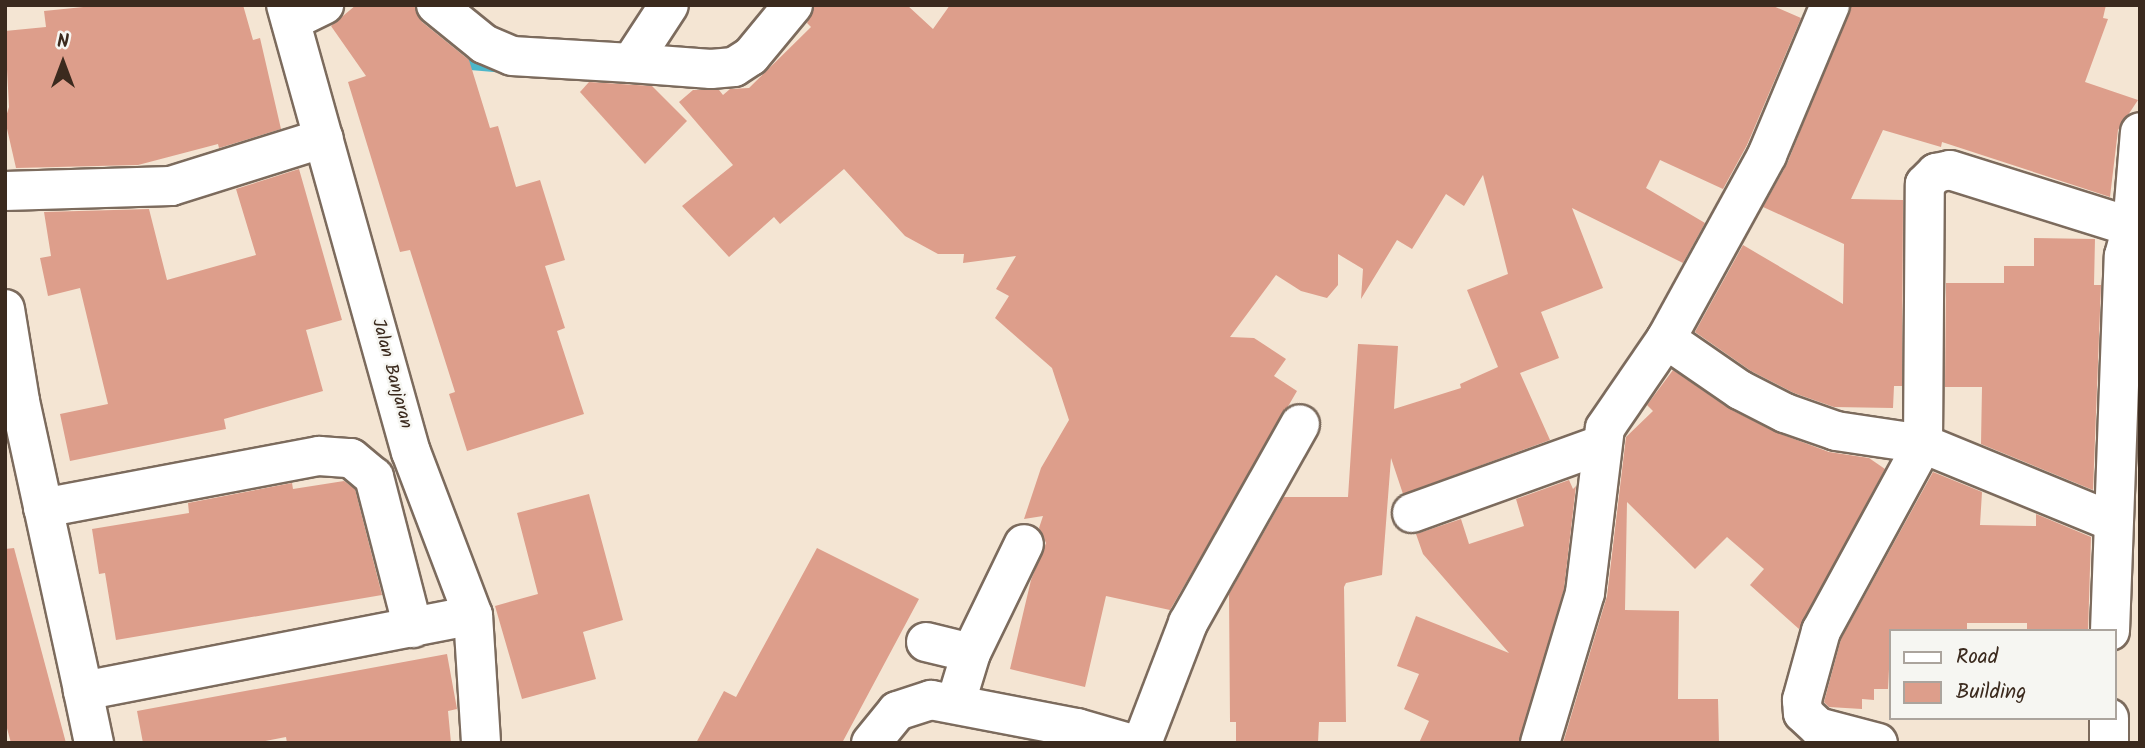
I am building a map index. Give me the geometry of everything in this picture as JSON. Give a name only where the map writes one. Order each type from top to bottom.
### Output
[{"type":"street","points":[[436,5],[484,44],[512,56],[711,69],[734,67],[751,55],[793,5]]},
{"type":"street","points":[[631,63],[669,5]]},
{"type":"street","points":[[1540,743],[1585,593],[1601,445],[1615,410],[1666,340],[1767,155],[1829,5]]},
{"type":"street","name":"Jalan Banjaran","points":[[305,10],[324,138],[411,452],[473,615],[481,743]]},
{"type":"street","points":[[2110,629],[2112,521],[2140,132]]},
{"type":"street","points":[[5,191],[171,186],[324,138]]},
{"type":"street","points":[[1878,743],[1818,727],[1803,713],[1802,700],[1821,631],[1923,444],[1925,184],[1943,171],[1958,172],[2132,247]]},
{"type":"street","points":[[5,309],[13,402],[43,508],[94,743]]},
{"type":"street","points":[[1666,340],[1740,390],[1785,413],[1836,431],[1923,444],[2112,521]]},
{"type":"street","points":[[1142,743],[1188,623],[1300,424]]},
{"type":"street","points":[[1412,513],[1601,445]]},
{"type":"street","points":[[43,508],[319,456],[351,458],[374,477],[413,628]]},
{"type":"street","points":[[956,702],[971,653],[1024,544]]},
{"type":"street","points":[[83,691],[473,615]]},
{"type":"street","points":[[926,642],[971,653]]},
{"type":"street","points":[[871,743],[908,704],[956,702],[1129,743]]},
{"type":"street","points":[[2109,720],[2109,743]]},
{"type":"building","points":[[103,5],[243,5],[253,40],[260,38],[281,129],[219,148],[218,144],[138,165],[16,168],[5,120],[9,107],[5,31],[46,27],[44,11]]},
{"type":"building","points":[[356,5],[415,5],[422,22],[469,60],[490,128],[498,126],[516,187],[540,180],[565,260],[545,266],[565,328],[557,331],[584,414],[467,451],[449,394],[455,392],[410,250],[400,252],[348,82],[366,76],[331,26]]},
{"type":"building","points":[[814,5],[907,5],[933,29],[950,5],[1771,5],[1801,18],[1747,145],[1723,189],[1660,160],[1646,188],[1705,223],[1683,263],[1572,208],[1603,288],[1541,312],[1559,358],[1520,373],[1550,440],[1403,494],[1391,458],[1382,575],[1346,583],[1344,587],[1346,722],[1319,722],[1318,743],[1236,743],[1236,722],[1230,722],[1229,594],[1284,497],[1348,497],[1358,344],[1398,346],[1394,409],[1461,388],[1460,384],[1498,367],[1467,290],[1508,274],[1483,175],[1464,206],[1446,194],[1412,249],[1397,240],[1361,299],[1363,269],[1338,254],[1338,285],[1327,298],[1301,291],[1276,275],[1230,337],[1254,338],[1286,359],[1274,376],[1297,391],[1170,610],[1106,596],[1085,687],[1010,669],[1031,580],[1046,543],[1039,528],[1043,516],[1024,519],[1041,468],[1069,420],[1052,368],[995,318],[1009,296],[996,289],[1016,256],[963,263],[964,254],[938,254],[905,236],[844,169],[780,224],[774,217],[729,257],[682,206],[733,165],[679,102],[693,90],[719,90],[723,95],[730,89],[749,88],[811,27],[807,23]]},
{"type":"building","points":[[1851,5],[2106,5],[2103,18],[2108,19],[2085,82],[2138,100],[2118,130],[2110,197],[1942,142],[1941,147],[1883,130],[1851,199],[1903,200],[1902,386],[1894,386],[1893,408],[1834,407],[1794,393],[1751,371],[1695,332],[1743,245],[1843,304],[1844,244],[1763,207],[1787,164]]},
{"type":"building","points":[[589,82],[652,86],[687,121],[645,164],[580,92]]},
{"type":"building","points":[[299,169],[342,320],[306,330],[323,391],[224,419],[226,429],[70,461],[60,414],[108,404],[80,288],[48,296],[40,258],[51,256],[44,212],[149,209],[167,280],[256,255],[236,189]]},
{"type":"building","points":[[2034,238],[2095,239],[2094,285],[2101,285],[2093,490],[1981,444],[1982,387],[1945,387],[1946,283],[2004,283],[2004,266],[2034,266]]},
{"type":"building","points":[[1673,370],[1728,408],[1775,432],[1829,452],[1869,458],[1885,469],[1799,629],[1750,585],[1764,569],[1727,537],[1695,569],[1627,502],[1625,610],[1679,611],[1678,699],[1718,699],[1719,743],[1563,743],[1607,596],[1626,437],[1653,411],[1647,405]]},
{"type":"building","points":[[1933,472],[1982,492],[1980,525],[2036,526],[2036,514],[2091,537],[2088,629],[2027,629],[2027,623],[1967,623],[1967,629],[1890,629],[1888,689],[1874,689],[1874,700],[1862,699],[1862,709],[1829,707],[1824,702],[1841,639]]},
{"type":"building","points":[[1569,480],[1573,489],[1576,486],[1564,589],[1519,743],[1419,743],[1429,721],[1404,709],[1419,674],[1397,666],[1416,616],[1509,653],[1423,554],[1416,534],[1461,519],[1469,544],[1524,526],[1516,499]]},
{"type":"building","points":[[344,481],[355,489],[382,595],[116,640],[105,573],[99,574],[92,529],[189,513],[188,503],[292,483],[293,489]]},
{"type":"building","points":[[589,494],[623,620],[583,632],[596,679],[522,699],[495,606],[538,594],[517,513]]},
{"type":"building","points":[[14,548],[66,743],[11,743],[5,721],[5,549]]},
{"type":"building","points":[[817,548],[919,599],[842,743],[696,743],[724,691],[736,697]]},
{"type":"building","points":[[447,654],[457,709],[448,711],[451,743],[287,743],[286,737],[255,743],[143,743],[137,711]]},
{"type":"waterway","points":[[459,64],[497,67]]}]
